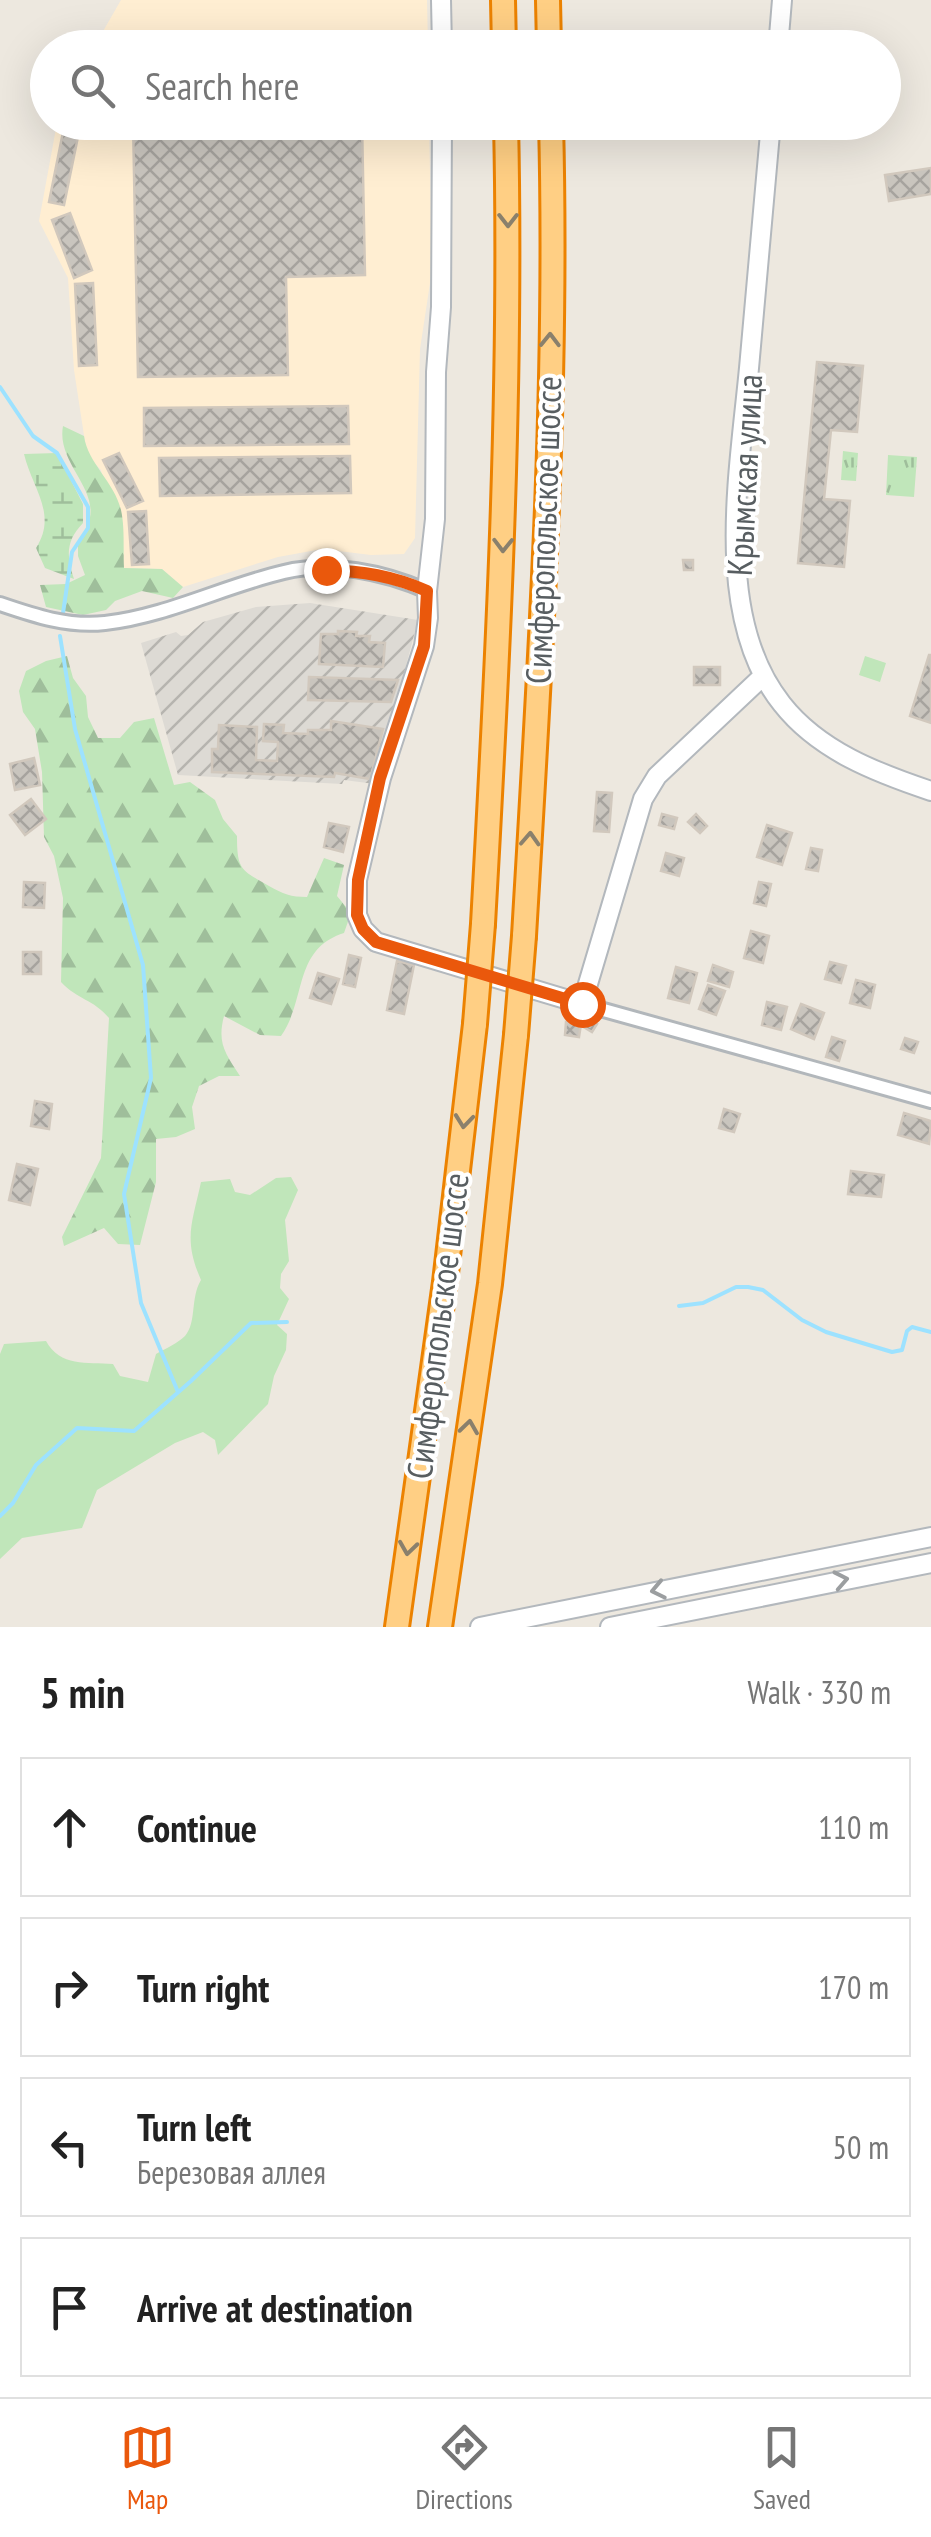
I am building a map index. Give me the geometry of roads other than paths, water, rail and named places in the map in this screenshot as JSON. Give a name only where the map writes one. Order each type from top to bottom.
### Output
[{"type":"highway","points":[[503,0],[504,30]]},
{"type":"highway","points":[[548,0],[549,30]]},
{"type":"highway","name":"Симферопольское шоссе","points":[[397,1627],[443,1301],[483,924],[502,573],[506,140]]},
{"type":"highway","name":"Симферопольское шоссе","points":[[440,1627],[490,1284],[524,936],[546,576],[551,140]]},
{"type":"street","points":[[441,0],[442,30]]},
{"type":"street","points":[[780,30],[782,0]]},
{"type":"street","points":[[442,140],[435,519],[424,646],[380,778],[358,880],[357,915],[363,929],[376,942],[931,1102]]},
{"type":"street","name":"Крымская улица","points":[[770,140],[736,550],[748,642],[782,705],[826,744],[857,763],[931,791]]},
{"type":"street","points":[[0,604],[68,623],[106,623],[185,605],[286,572],[326,570],[366,572],[427,591]]},
{"type":"street","points":[[582,1004],[643,799],[657,776],[763,676]]},
{"type":"street","points":[[480,1627],[931,1537]]},
{"type":"street","points":[[610,1627],[931,1563]]},
{"type":"waterway","points":[[0,387],[33,436],[57,453],[88,507],[88,528],[72,552],[63,613]]},
{"type":"waterway","points":[[60,636],[75,729],[143,965],[151,1078],[124,1194],[141,1303],[178,1392]]},
{"type":"waterway","points":[[679,1306],[703,1303],[736,1287],[748,1287],[763,1290],[802,1320],[826,1332],[892,1352],[902,1350],[912,1327],[931,1332]]},
{"type":"waterway","points":[[0,1516],[13,1503],[36,1465],[77,1428],[134,1431],[251,1323],[287,1322]]}]
